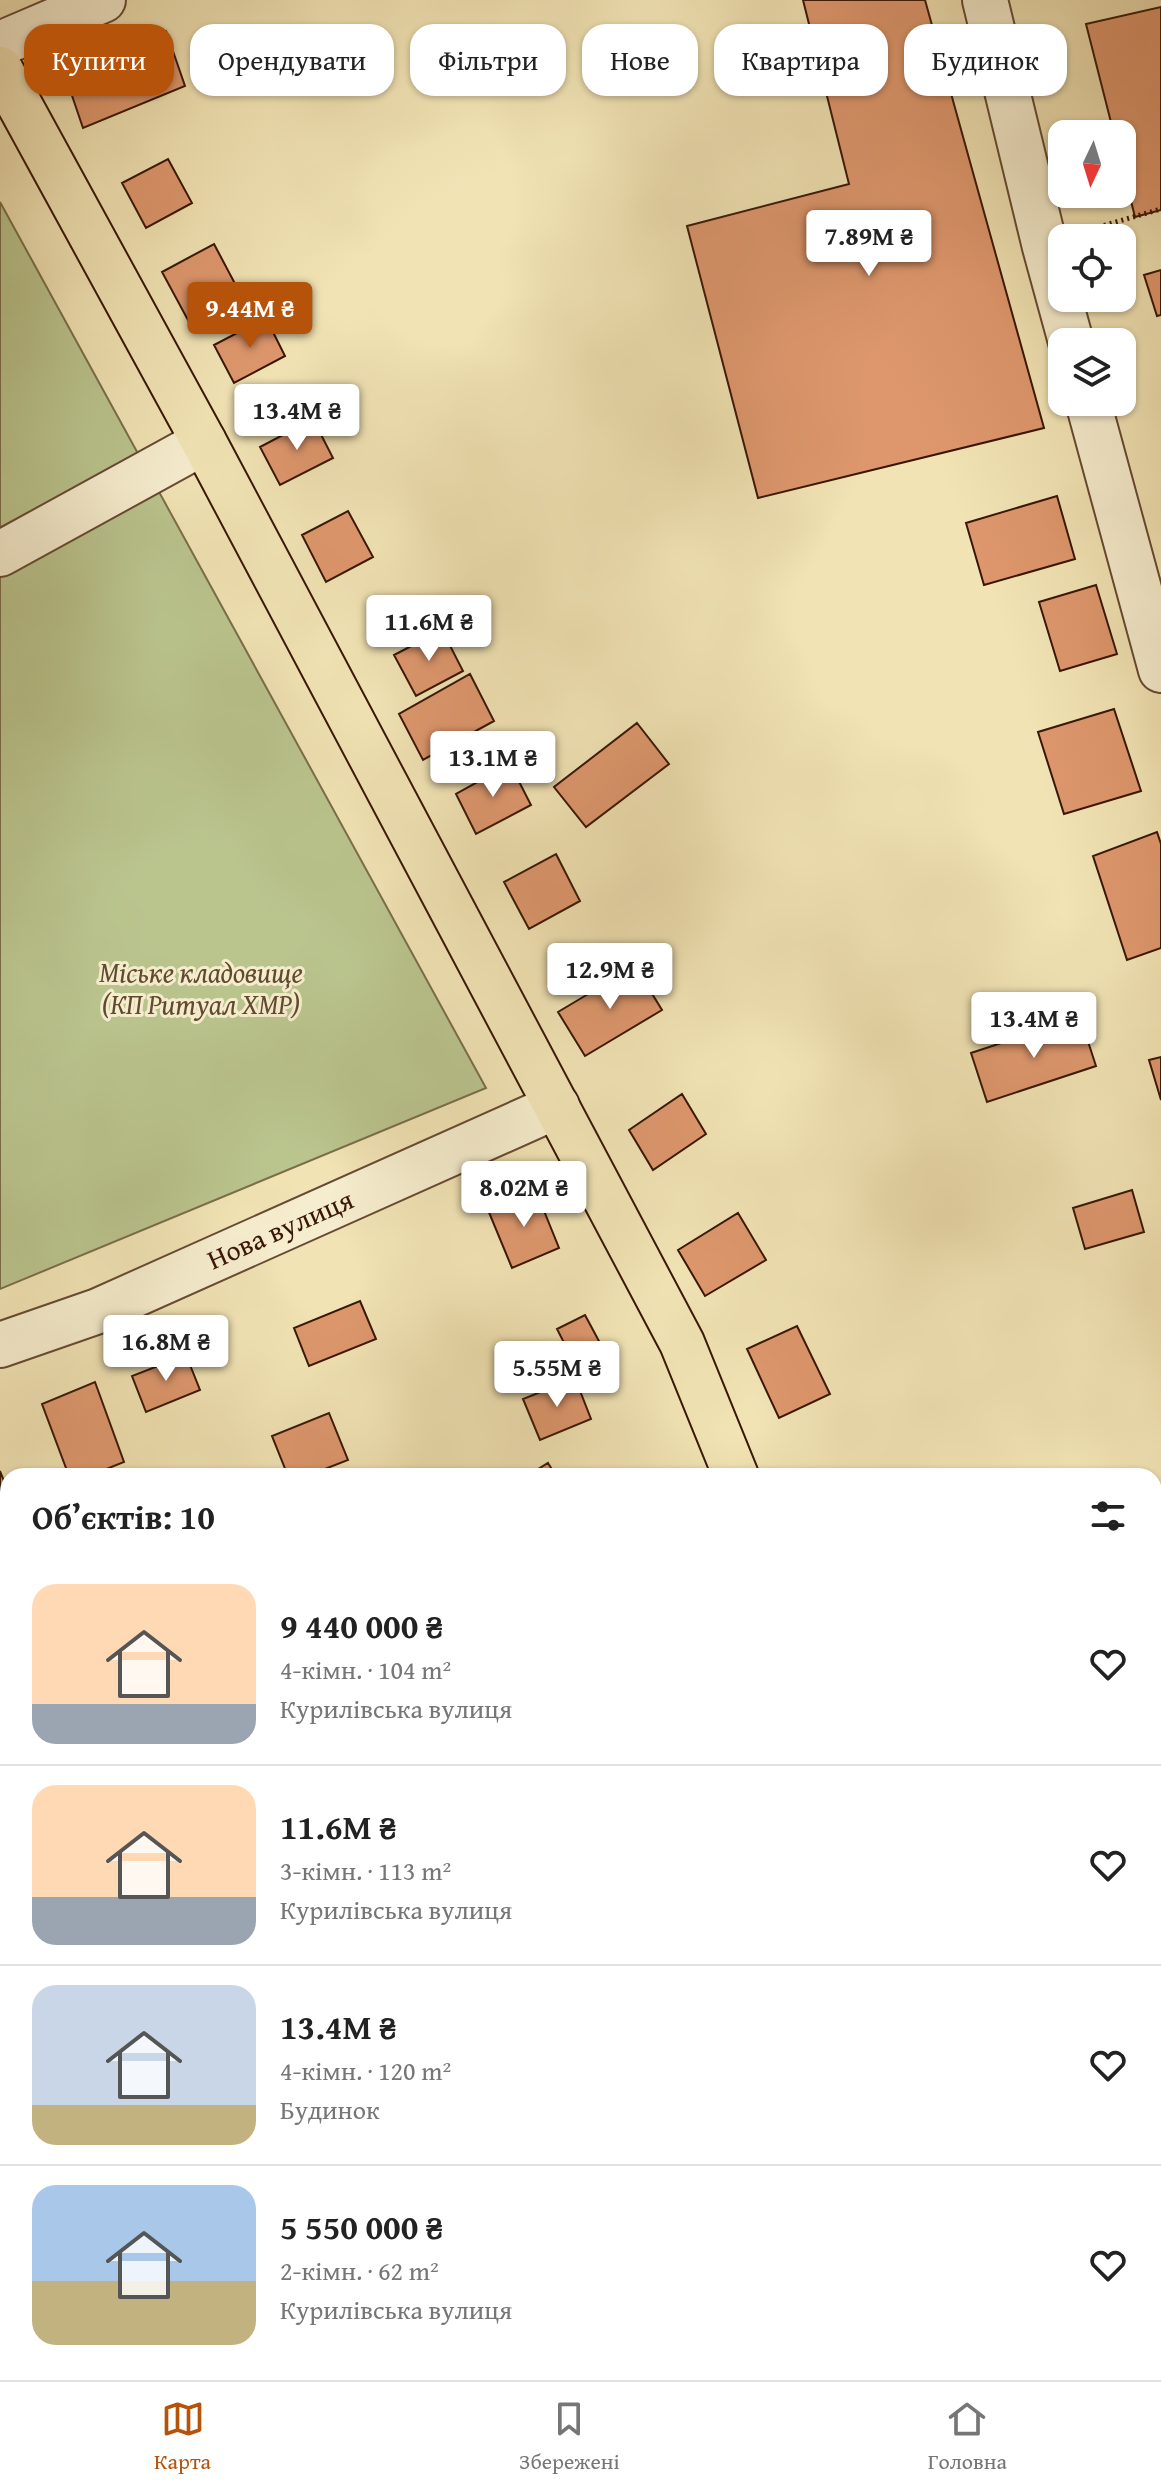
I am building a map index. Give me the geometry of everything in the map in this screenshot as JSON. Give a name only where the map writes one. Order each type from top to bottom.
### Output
[{"type":"main road","points":[[0,69],[204,442],[682,1343],[733,1468]]},
{"type":"street","points":[[0,44],[103,0]]},
{"type":"street","points":[[985,0],[1067,328]]},
{"type":"street","points":[[1092,416],[1161,670]]},
{"type":"street","points":[[0,554],[204,442]]},
{"type":"street","name":"Нова вулиця","points":[[0,1345],[98,1311],[557,1106]]},
{"type":"path","points":[[1107,224],[1161,209]]},
{"type":"green space","name":"Міське кладовище (КП Ритуал ХМР)","points":[[0,202],[486,1088],[0,1289]]},
{"type":"building","points":[[803,0],[925,0],[932,24],[904,24],[904,96],[952,96],[1044,428],[758,498],[687,226],[849,184],[827,96],[888,96],[888,24],[809,24]]},
{"type":"building","points":[[1161,7],[1161,210],[1135,217],[1136,120],[1110,120],[1086,24]]},
{"type":"building","points":[[174,54],[185,86],[174,91]]},
{"type":"building","points":[[72,96],[161,96],[83,128]]},
{"type":"building","points":[[168,159],[192,203],[146,228],[122,183]]},
{"type":"building","points":[[214,244],[241,295],[189,322],[162,272]]},
{"type":"building","points":[[1161,270],[1161,315],[1157,316],[1144,275]]},
{"type":"building","points":[[266,318],[285,356],[234,383],[214,345]]},
{"type":"building","points":[[313,419],[333,458],[280,485],[260,447]]},
{"type":"building","points":[[1057,496],[1075,559],[984,585],[966,523]]},
{"type":"building","points":[[348,511],[373,557],[326,582],[302,535]]},
{"type":"building","points":[[1096,585],[1117,654],[1060,671],[1039,602]]},
{"type":"building","points":[[442,630],[463,671],[416,696],[394,655]]},
{"type":"building","points":[[470,674],[494,721],[423,760],[399,714]]},
{"type":"building","points":[[1114,709],[1141,791],[1064,814],[1038,732]]},
{"type":"building","points":[[637,723],[669,764],[586,827],[554,787]]},
{"type":"building","points":[[510,764],[531,805],[476,834],[456,794]]},
{"type":"building","points":[[1157,832],[1161,844],[1161,948],[1127,960],[1093,856]]},
{"type":"building","points":[[556,854],[580,901],[529,929],[504,882]]},
{"type":"building","points":[[635,966],[662,1010],[585,1056],[558,1012]]},
{"type":"building","points":[[1080,1017],[1096,1066],[987,1102],[971,1053]]},
{"type":"building","points":[[1161,1057],[1161,1100],[1149,1060]]},
{"type":"building","points":[[682,1094],[706,1134],[653,1170],[629,1130]]},
{"type":"building","points":[[1132,1190],[1144,1232],[1085,1249],[1073,1208]]},
{"type":"building","points":[[536,1191],[559,1248],[512,1268],[488,1210]]},
{"type":"building","points":[[738,1213],[766,1260],[705,1296],[678,1250]]},
{"type":"building","points":[[360,1301],[376,1339],[309,1366],[294,1328]]},
{"type":"building","points":[[585,1315],[615,1371],[586,1386],[557,1329]]},
{"type":"building","points":[[797,1326],[830,1394],[779,1418],[747,1349]]},
{"type":"building","points":[[186,1355],[200,1390],[146,1412],[132,1376]]},
{"type":"building","points":[[575,1378],[591,1419],[540,1440],[523,1399]]},
{"type":"building","points":[[95,1382],[124,1462],[109,1468],[66,1468],[42,1404]]},
{"type":"building","points":[[329,1413],[348,1460],[328,1468],[285,1468],[272,1436]]}]
